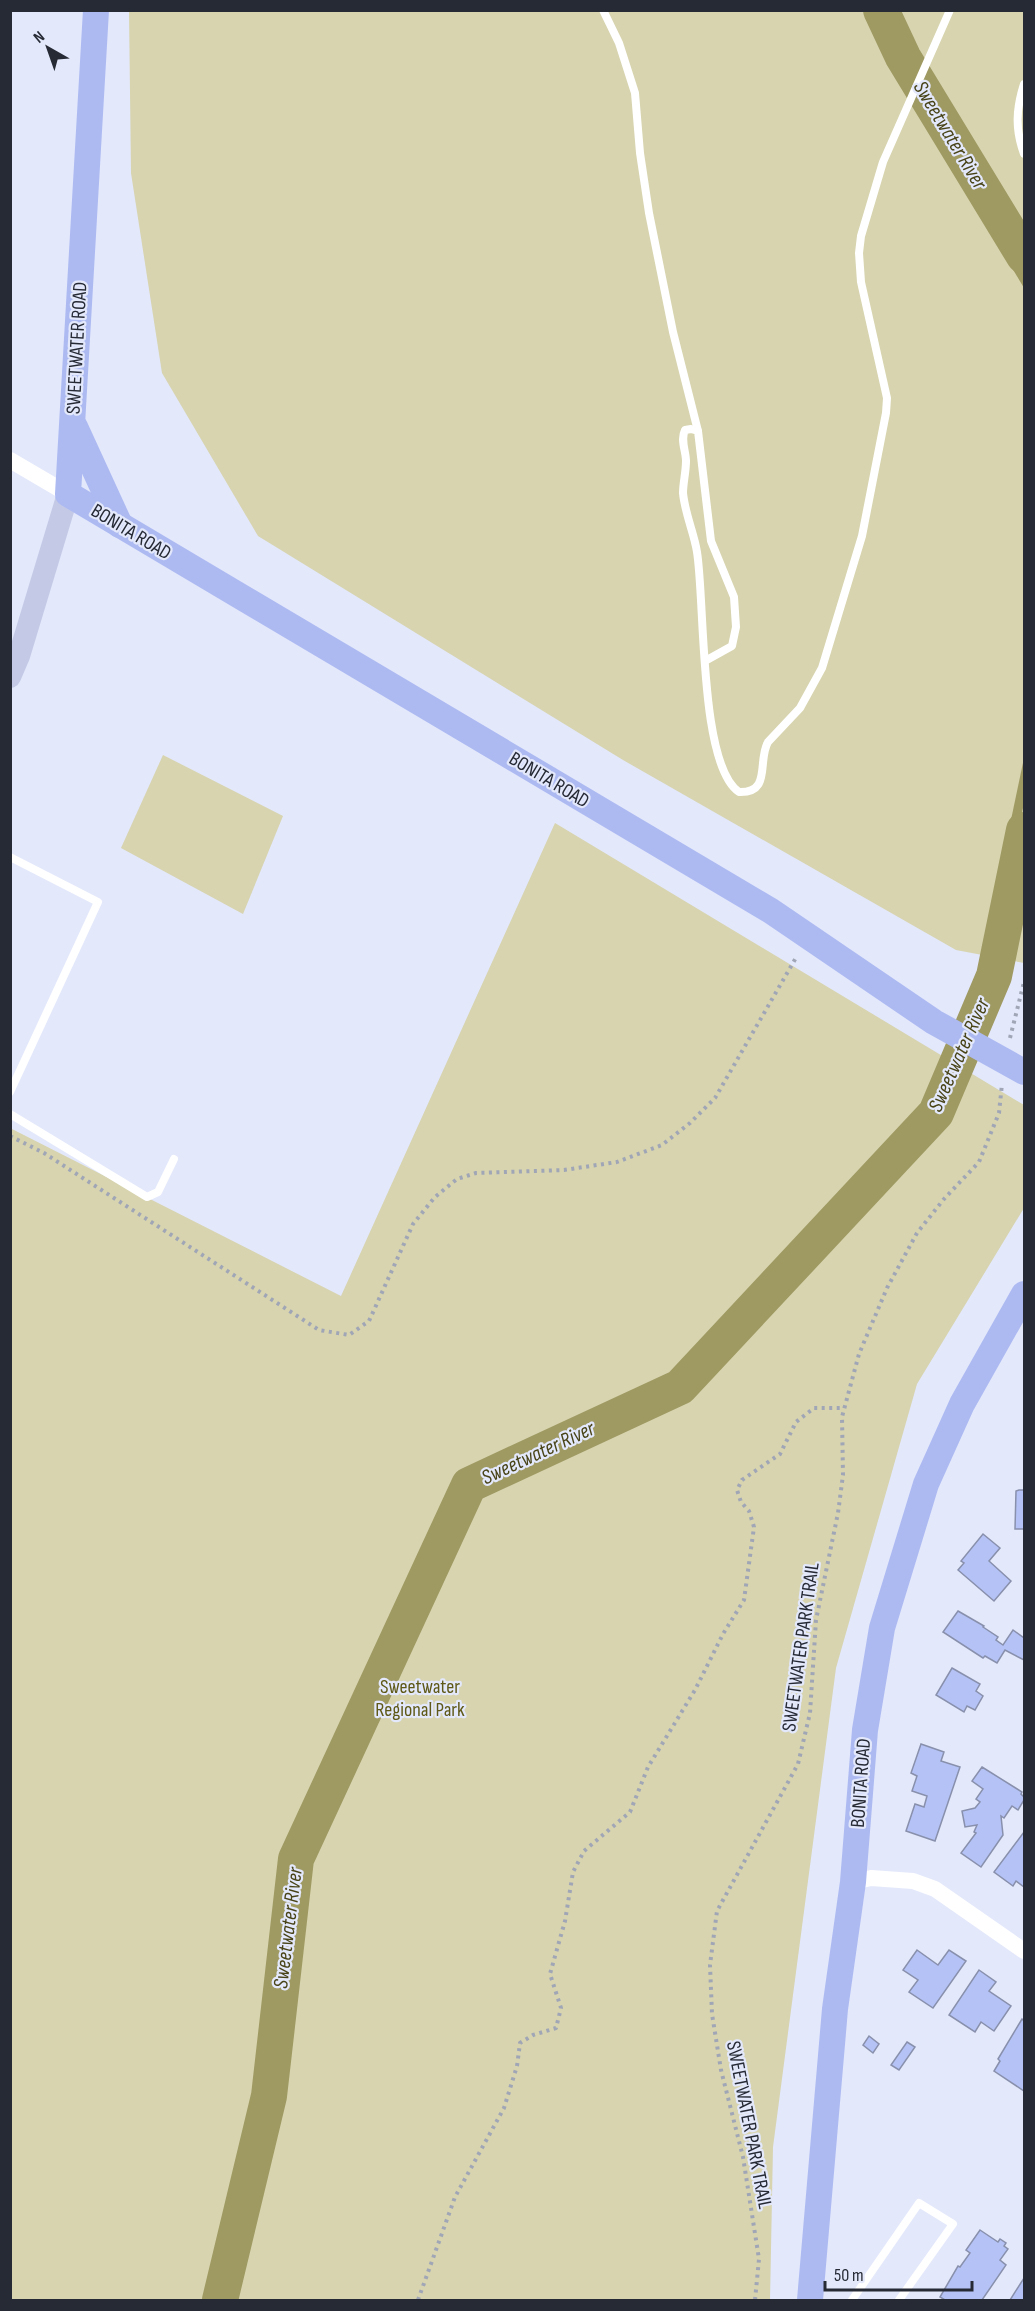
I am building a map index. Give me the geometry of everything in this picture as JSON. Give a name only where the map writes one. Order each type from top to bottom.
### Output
[{"type":"main road","name":"SWEETWATER ROAD","points":[[10,677],[19,656],[68,495],[96,10]]},
{"type":"main road","points":[[73,421],[120,525]]},
{"type":"main road","name":"BONITA ROAD","points":[[68,495],[771,911],[1013,1077]]},
{"type":"main road","name":"BONITA ROAD","points":[[816,2299],[835,2009],[853,1882],[865,1730],[882,1628],[926,1484],[963,1404],[1020,1311]]},
{"type":"street","points":[[10,460],[68,495]]},
{"type":"street","points":[[853,1882],[871,1878],[913,1881],[935,1889],[1024,1951]]},
{"type":"lane","points":[[603,10],[620,43],[635,93],[640,153],[649,213],[673,332],[698,431],[711,541],[734,597],[736,627],[732,646],[705,661]]},
{"type":"lane","points":[[698,431],[685,430],[682,436],[686,461],[683,492],[689,527],[697,550],[705,680],[718,756],[727,781],[739,792],[746,792],[754,789],[760,782],[764,748],[800,708],[822,668],[862,536],[886,413],[886,398],[861,282],[859,253],[861,236],[883,162],[950,10]]},
{"type":"lane","points":[[1024,84],[1017,114],[1018,136],[1024,154]]},
{"type":"lane","points":[[10,857],[98,902],[10,1092]]},
{"type":"lane","points":[[10,1114],[147,1197],[158,1192],[174,1159]]},
{"type":"lane","points":[[852,2301],[919,2203],[952,2224],[899,2301]]},
{"type":"path","points":[[10,1136],[44,1153],[319,1329],[349,1335],[369,1321],[413,1224],[435,1197],[457,1179],[476,1173],[564,1170],[617,1162],[662,1145],[690,1123],[715,1098],[797,956],[807,962]]},
{"type":"path","points":[[1010,1039],[1024,982]]},
{"type":"path","name":"SWEETWATER PARK TRAIL","points":[[755,2301],[759,2259],[743,2157],[722,2070],[712,2014],[710,1965],[717,1911],[798,1764],[810,1713],[816,1620],[838,1513],[843,1475],[842,1417],[859,1354],[887,1288],[917,1233],[944,1199],[979,1162],[1013,1077]]},
{"type":"path","points":[[417,2301],[455,2197],[504,2108],[517,2066],[520,2043],[533,2035],[556,2028],[561,2008],[550,1974],[565,1921],[573,1872],[584,1851],[630,1812],[648,1767],[695,1690],[723,1634],[744,1600],[754,1527],[749,1510],[741,1502],[737,1490],[742,1480],[780,1454],[796,1422],[814,1408],[844,1408]]},
{"type":"green space","points":[[129,11],[1024,11],[1024,963],[956,950],[623,760],[258,536],[162,373],[131,173]]},
{"type":"green space","points":[[163,755],[283,816],[243,914],[121,848]]},
{"type":"green space","name":"Sweetwater Regional Park","points":[[555,823],[1024,1105],[1024,1208],[917,1384],[836,1668],[773,2147],[770,2300],[11,2300],[10,1128],[341,1296]]},
{"type":"shaded area","points":[[869,11],[877,11],[951,148],[1024,269],[1024,288],[944,153]]},
{"type":"shaded area","points":[[1024,758],[1024,803],[997,936],[987,934]]},
{"type":"building","points":[[1024,1490],[1024,1529],[1015,1529],[1016,1491]]},
{"type":"building","points":[[983,1534],[1000,1548],[989,1561],[1011,1581],[994,1601],[958,1570],[964,1563],[961,1561]]},
{"type":"building","points":[[958,1611],[984,1626],[998,1637],[996,1640],[1003,1645],[1013,1630],[1024,1638],[1024,1660],[1005,1650],[997,1663],[985,1656],[983,1658],[943,1632]]},
{"type":"building","points":[[952,1668],[980,1684],[976,1691],[983,1696],[975,1710],[967,1706],[964,1712],[936,1695]]},
{"type":"building","points":[[921,1744],[944,1752],[941,1761],[960,1767],[935,1841],[906,1831],[915,1804],[924,1807],[927,1796],[912,1791],[917,1776],[911,1773]]},
{"type":"building","points":[[982,1767],[1022,1792],[1024,1800],[1018,1810],[1012,1806],[1004,1818],[1001,1816],[1003,1835],[981,1867],[961,1853],[976,1833],[974,1832],[977,1825],[965,1827],[962,1811],[975,1808],[980,1802],[976,1799],[983,1789],[972,1781]]},
{"type":"building","points":[[1024,1832],[1024,1887],[1016,1881],[1013,1886],[994,1872]]},
{"type":"building","points":[[917,1950],[938,1965],[949,1950],[966,1961],[933,2008],[909,1992],[918,1980],[903,1970]]},
{"type":"building","points":[[979,1970],[996,1982],[989,1991],[1011,2006],[994,2031],[981,2022],[975,2032],[949,2015]]},
{"type":"building","points":[[1022,2019],[1024,2021],[1024,2091],[994,2071],[1000,2061],[998,2059]]},
{"type":"building","points":[[869,2036],[879,2044],[873,2053],[863,2045]]},
{"type":"building","points":[[907,2042],[915,2047],[899,2070],[891,2065]]},
{"type":"building","points":[[980,2230],[998,2242],[1000,2239],[1006,2243],[1004,2246],[1008,2249],[1000,2260],[1006,2265],[982,2300],[945,2300],[940,2297],[958,2266],[960,2267],[970,2253],[966,2250]]},
{"type":"building","points":[[1024,2278],[1024,2300],[1010,2300]]},
{"type":"waterway","name":"Sweetwater River","points":[[881,10],[903,57],[1024,256]]},
{"type":"waterway","name":"Sweetwater River","points":[[220,2300],[269,2096],[296,1859],[469,1485],[680,1387],[936,1113],[994,976],[1024,830]]}]
